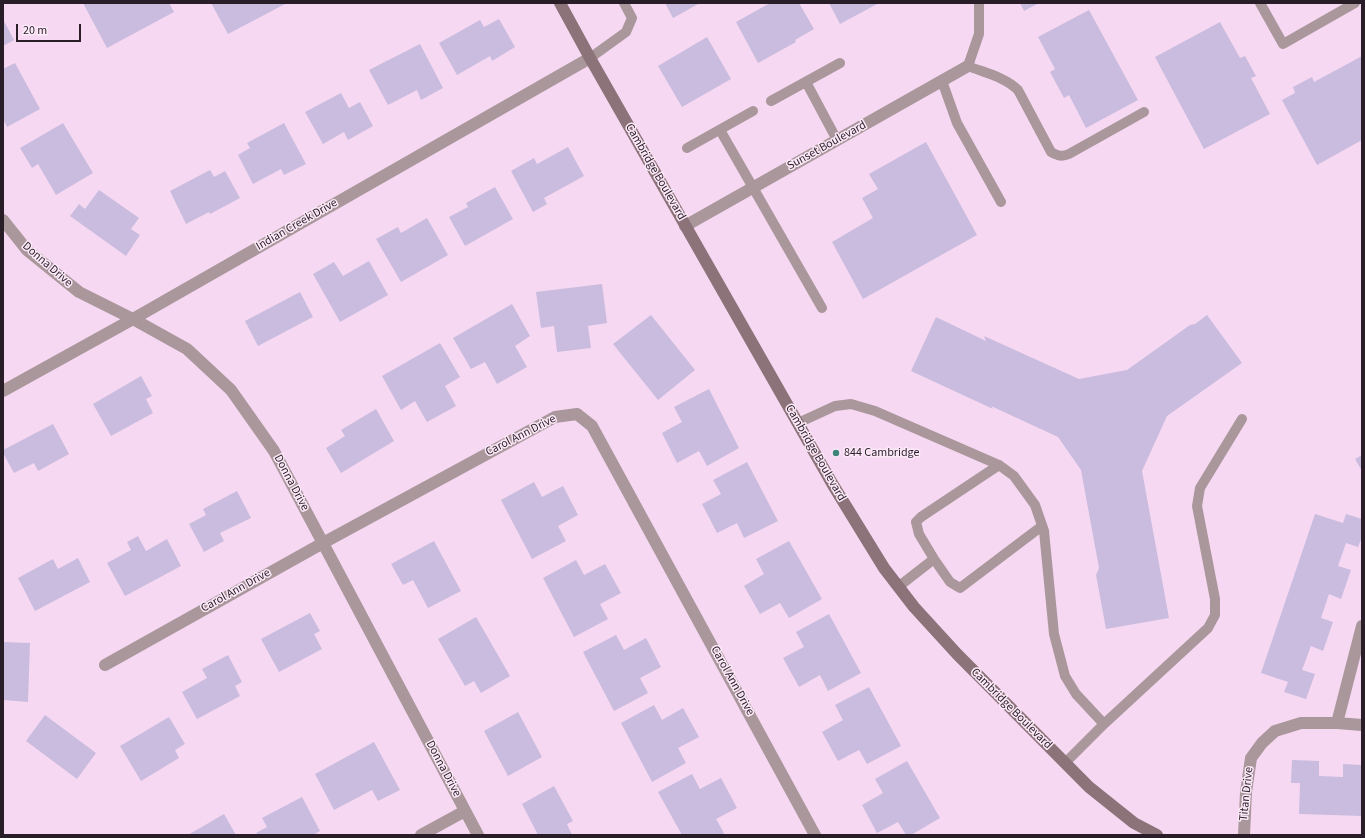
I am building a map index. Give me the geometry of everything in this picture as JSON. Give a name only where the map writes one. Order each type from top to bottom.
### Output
[{"type":"street","name":"Cambridge Boulevard","points":[[560,3],[685,226],[833,484],[884,568],[898,587],[957,654],[1065,764],[1089,787],[1134,823],[1157,835]]},
{"type":"street","name":"Indian Creek Drive","points":[[3,391],[133,319],[590,58]]},
{"type":"street","name":"Sunset Boulevard","points":[[685,226],[968,66]]},
{"type":"street","name":"Donna Drive","points":[[3,220],[27,250],[78,292],[133,319],[187,349],[231,390],[274,451],[478,835]]},
{"type":"street","name":"Carol Ann Drive","points":[[105,664],[555,417],[577,414],[592,426],[815,835]]},
{"type":"street","points":[[1337,723],[1362,626]]},
{"type":"street","name":"Titan Drive","points":[[1244,835],[1246,792],[1251,758],[1262,743],[1275,731],[1301,723],[1362,725]]},
{"type":"street","points":[[421,835],[465,811]]},
{"type":"lane","points":[[590,58],[626,32],[632,18],[624,3]]},
{"type":"lane","points":[[978,3],[979,34],[968,66],[1002,79],[1012,84],[1018,90],[1051,152],[1063,156],[1069,154],[1144,112]]},
{"type":"lane","points":[[1260,3],[1283,44],[1355,3]]},
{"type":"lane","points":[[771,101],[840,63]]},
{"type":"lane","points":[[942,81],[957,123],[1001,202]]},
{"type":"lane","points":[[806,82],[837,140]]},
{"type":"lane","points":[[687,148],[753,111]]},
{"type":"lane","points":[[720,130],[822,308]]},
{"type":"lane","points":[[798,423],[835,406],[851,404],[875,411],[1000,464],[1014,476],[1035,505],[1044,531],[1054,634],[1065,676],[1076,694],[1104,724]]},
{"type":"lane","points":[[1065,764],[1104,724],[1208,628],[1215,615],[1215,599],[1198,506],[1200,488],[1242,419]]},
{"type":"lane","points":[[1000,464],[916,522],[919,534],[934,560],[950,582],[960,588],[1042,526]]},
{"type":"lane","points":[[898,587],[934,560]]},
{"type":"building","points":[[83,3],[169,3],[174,12],[107,48]]},
{"type":"building","points":[[211,3],[287,3],[228,34]]},
{"type":"building","points":[[665,3],[700,3],[673,18]]},
{"type":"building","points":[[770,3],[799,3],[814,29],[795,40],[796,42],[758,63],[736,22]]},
{"type":"building","points":[[829,3],[879,3],[840,24]]},
{"type":"building","points":[[1020,3],[1039,3],[1024,11]]},
{"type":"building","points":[[1089,10],[1138,100],[1086,128],[1069,95],[1064,98],[1050,72],[1055,69],[1038,37]]},
{"type":"building","points":[[3,19],[14,40],[3,46]]},
{"type":"building","points":[[499,19],[515,47],[492,61],[490,56],[457,75],[439,43],[480,20],[484,27]]},
{"type":"building","points":[[1220,22],[1240,58],[1245,56],[1256,76],[1251,78],[1270,114],[1204,149],[1155,57]]},
{"type":"building","points":[[707,37],[731,79],[682,107],[658,66]]},
{"type":"building","points":[[420,44],[443,88],[421,100],[417,90],[388,105],[369,70]]},
{"type":"building","points":[[1362,56],[1362,140],[1317,165],[1282,100],[1295,93],[1293,87],[1312,77],[1314,82]]},
{"type":"building","points":[[15,63],[40,109],[7,127],[3,119],[3,69]]},
{"type":"building","points":[[341,93],[349,108],[360,102],[373,126],[348,140],[344,132],[323,144],[305,112]]},
{"type":"building","points":[[63,123],[93,173],[56,195],[38,164],[32,168],[20,148]]},
{"type":"building","points":[[284,123],[306,164],[284,175],[281,169],[253,184],[238,155],[250,148],[247,143]]},
{"type":"building","points":[[926,142],[977,235],[863,299],[832,242],[873,218],[862,198],[878,189],[869,174]]},
{"type":"building","points":[[568,147],[584,176],[544,198],[547,204],[533,212],[511,171],[534,158],[537,164]]},
{"type":"building","points":[[210,170],[214,177],[225,171],[240,198],[210,214],[209,212],[186,224],[170,191]]},
{"type":"building","points":[[495,187],[513,219],[465,246],[449,217],[468,207],[466,203]]},
{"type":"building","points":[[99,190],[139,218],[131,229],[140,235],[126,256],[70,216],[79,204],[85,209]]},
{"type":"building","points":[[427,218],[448,255],[401,282],[376,239],[398,227],[401,233]]},
{"type":"building","points":[[369,261],[388,295],[340,322],[313,274],[334,262],[343,276]]},
{"type":"building","points":[[602,284],[607,323],[588,326],[591,348],[557,352],[554,326],[541,328],[536,292]]},
{"type":"building","points":[[300,292],[313,317],[258,346],[245,321]]},
{"type":"building","points":[[512,304],[530,336],[515,346],[527,367],[497,384],[485,362],[471,369],[453,338]]},
{"type":"building","points":[[651,315],[695,370],[658,400],[613,344]]},
{"type":"building","points":[[1207,315],[1242,363],[1167,416],[1142,471],[1169,618],[1106,629],[1096,575],[1099,568],[1081,470],[1058,437],[911,371],[936,317],[986,341],[984,336],[1079,379],[1127,370],[1190,325],[1195,324]]},
{"type":"building","points":[[440,343],[460,377],[445,386],[456,406],[427,422],[415,401],[401,410],[382,376]]},
{"type":"building","points":[[141,376],[152,396],[146,399],[153,413],[111,436],[93,404]]},
{"type":"building","points":[[709,389],[739,448],[707,466],[699,451],[677,463],[662,433],[682,422],[674,407]]},
{"type":"building","points":[[376,409],[394,441],[341,473],[326,448],[345,436],[341,430]]},
{"type":"building","points":[[53,424],[69,454],[38,471],[34,463],[14,473],[3,453],[3,450]]},
{"type":"building","points":[[1362,455],[1362,471],[1355,459]]},
{"type":"building","points":[[747,462],[778,521],[744,538],[737,523],[717,533],[702,504],[721,494],[713,480]]},
{"type":"building","points":[[534,482],[542,497],[563,486],[578,515],[558,526],[566,541],[532,559],[501,500]]},
{"type":"building","points":[[237,491],[251,518],[220,533],[224,541],[204,552],[189,524],[206,515],[203,509]]},
{"type":"building","points":[[1315,514],[1343,523],[1346,514],[1362,519],[1362,537],[1358,547],[1346,543],[1338,566],[1351,570],[1341,599],[1329,594],[1321,618],[1333,622],[1323,651],[1311,646],[1302,670],[1315,674],[1306,699],[1284,692],[1288,682],[1261,673]]},
{"type":"building","points":[[138,536],[146,551],[167,539],[181,566],[125,596],[107,563],[131,550],[127,542]]},
{"type":"building","points":[[434,541],[461,591],[428,608],[413,580],[403,585],[391,564]]},
{"type":"building","points":[[789,541],[822,599],[789,618],[780,603],[760,614],[744,586],[764,574],[756,559]]},
{"type":"building","points":[[78,558],[90,582],[35,611],[18,578],[53,559],[58,569]]},
{"type":"building","points":[[576,560],[584,575],[605,564],[621,593],[600,604],[608,619],[574,637],[543,578]]},
{"type":"building","points":[[310,613],[320,631],[314,634],[322,649],[279,672],[261,639]]},
{"type":"building","points":[[829,614],[861,673],[828,691],[820,675],[799,687],[783,658],[804,647],[796,632]]},
{"type":"building","points":[[476,617],[510,676],[481,693],[474,681],[465,686],[438,639]]},
{"type":"building","points":[[616,635],[624,650],[646,638],[661,667],[640,678],[648,693],[614,711],[583,652]]},
{"type":"building","points":[[3,642],[30,643],[28,702],[3,700]]},
{"type":"building","points":[[228,655],[242,682],[235,686],[240,696],[197,719],[182,692],[207,678],[202,669]]},
{"type":"building","points":[[869,687],[901,746],[867,764],[859,750],[838,761],[822,732],[843,720],[835,705]]},
{"type":"building","points":[[654,705],[662,720],[683,708],[699,737],[678,748],[686,763],[652,782],[621,723]]},
{"type":"building","points":[[518,712],[542,757],[508,776],[484,731]]},
{"type":"building","points":[[45,715],[96,753],[77,779],[26,741]]},
{"type":"building","points":[[169,717],[185,744],[175,750],[179,758],[141,781],[120,746]]},
{"type":"building","points":[[374,742],[400,790],[378,801],[372,790],[334,810],[315,774]]},
{"type":"building","points":[[1292,760],[1319,761],[1319,776],[1343,777],[1343,764],[1362,765],[1362,816],[1299,814],[1300,783],[1291,783]]},
{"type":"building","points":[[907,761],[940,818],[911,835],[906,835],[898,822],[877,833],[862,805],[883,793],[875,779]]},
{"type":"building","points":[[692,774],[700,789],[721,778],[737,808],[716,819],[724,833],[721,835],[682,835],[658,792]]},
{"type":"building","points":[[554,786],[573,821],[567,824],[572,835],[538,835],[522,804]]},
{"type":"building","points":[[302,797],[320,831],[313,835],[258,835],[256,833],[267,827],[262,818]]},
{"type":"building","points":[[224,814],[236,835],[188,835]]},
{"type":"place","name":"844 Cambridge","points":[[836,453]]}]
